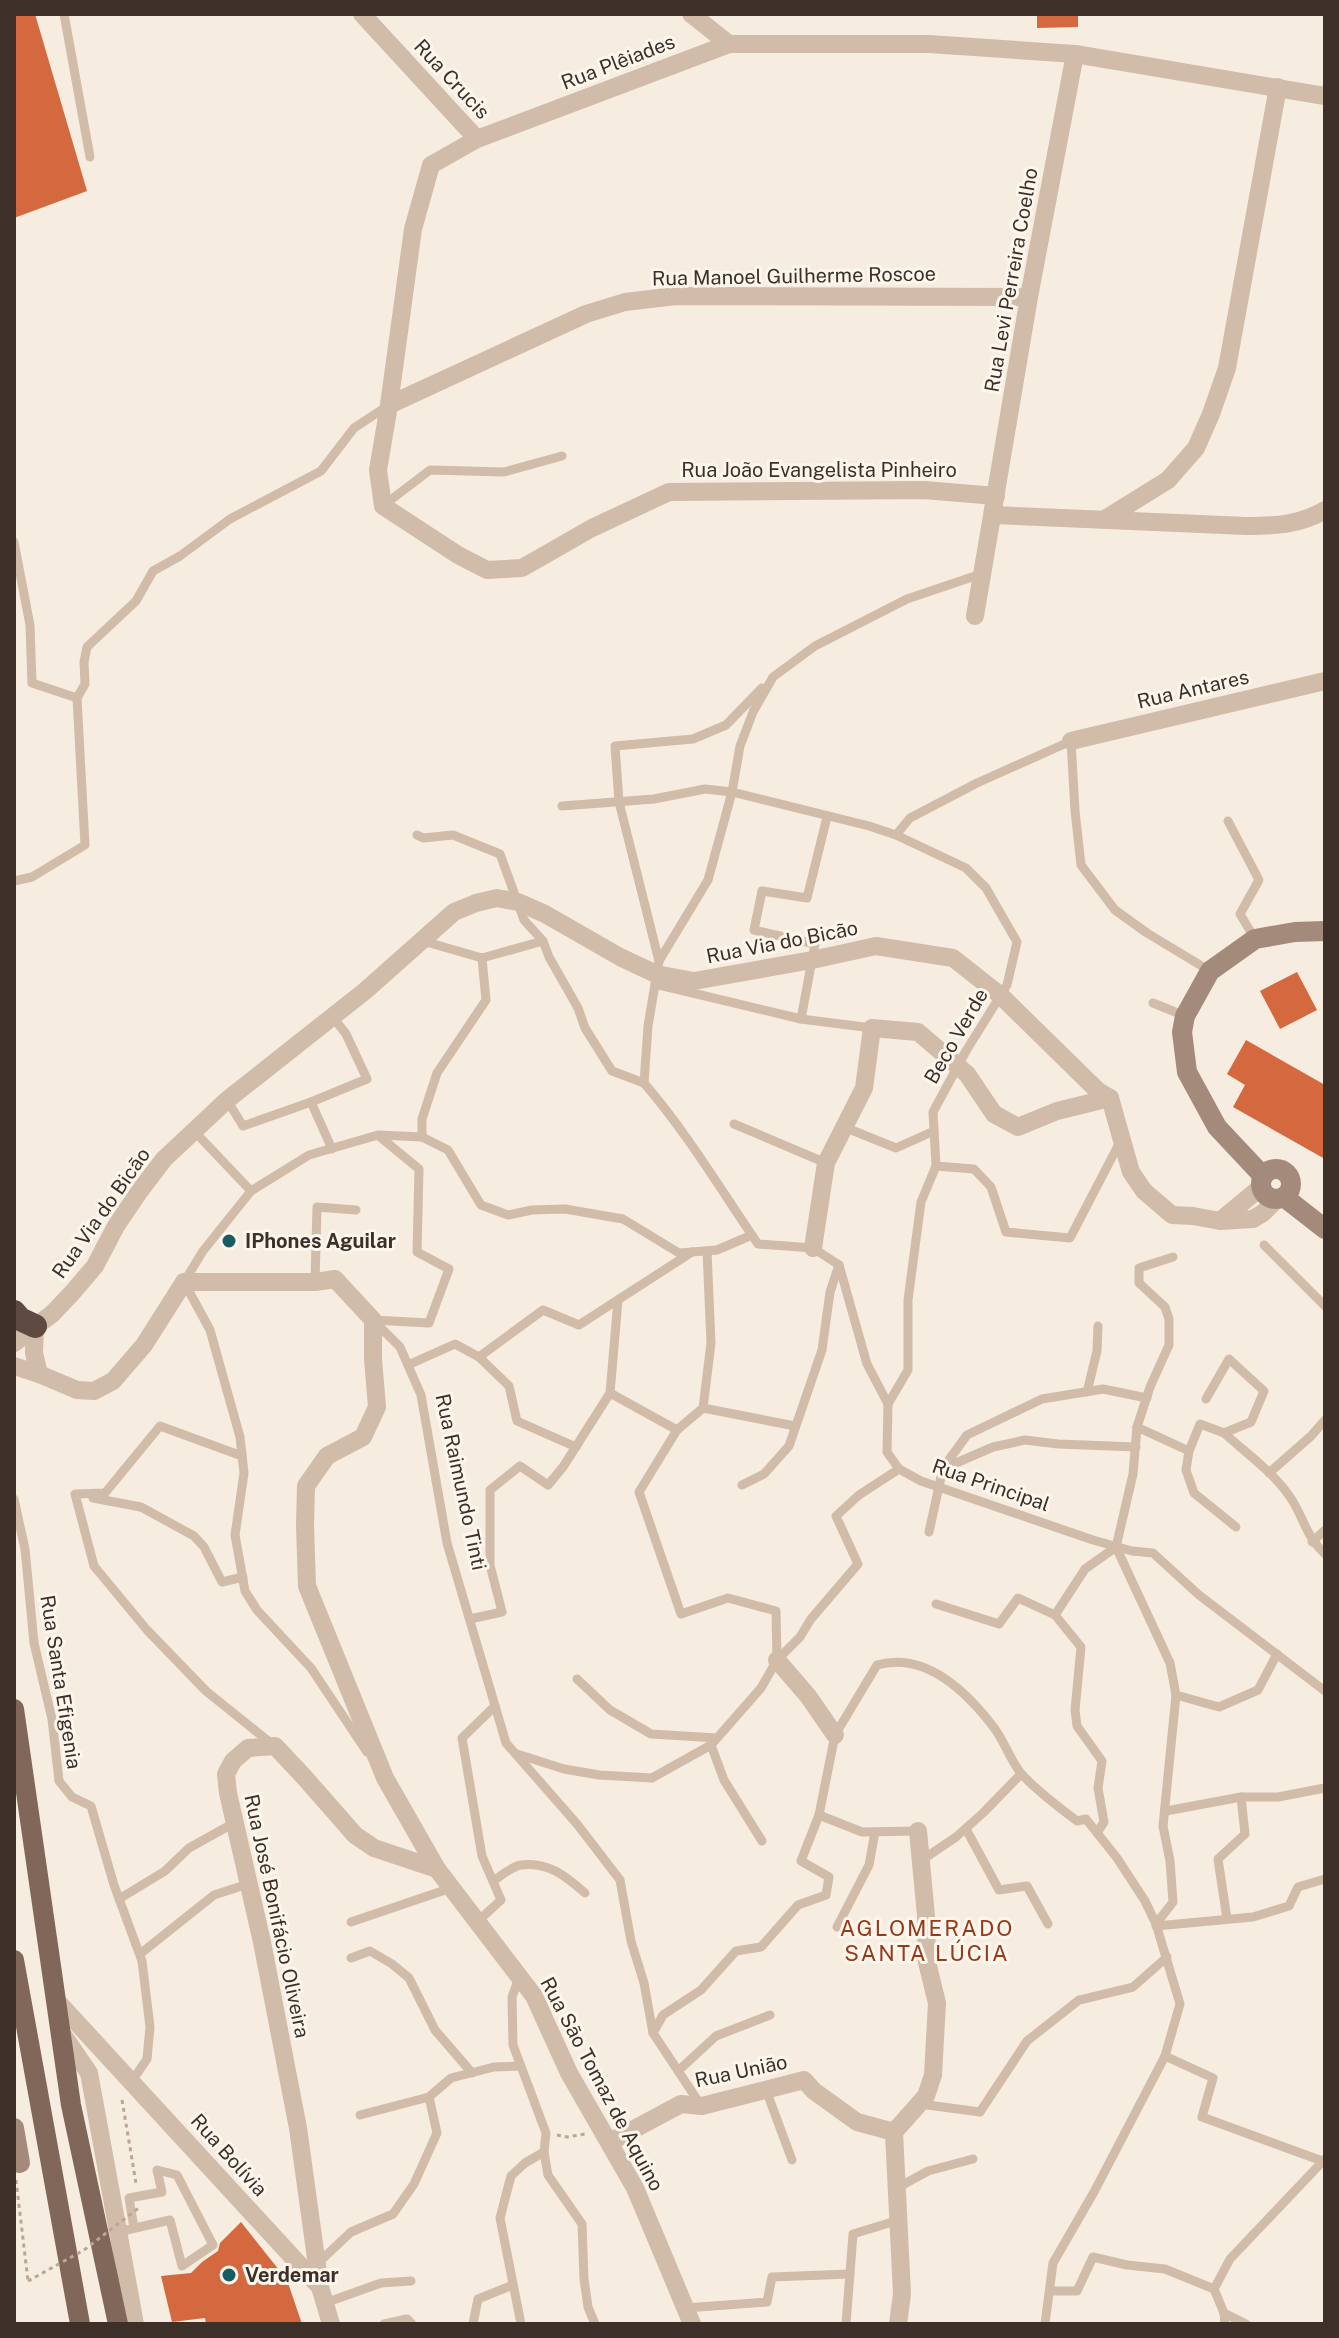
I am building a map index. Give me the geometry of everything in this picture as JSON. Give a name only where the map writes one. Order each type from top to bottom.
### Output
[{"type":"highway","points":[[14,1312],[24,1326]]},
{"type":"main road","points":[[14,1709],[63,2019],[71,2105],[118,2324]]},
{"type":"main road","points":[[14,1960],[78,2322]]},
{"type":"street","name":"Rua Crucis","points":[[362,14],[477,139]]},
{"type":"street","points":[[691,14],[729,44]]},
{"type":"street","name":"Rua Plêiades","points":[[389,405],[413,229],[431,165],[477,139],[729,44],[929,44],[1075,54],[1325,96]]},
{"type":"street","name":"Rua Levi Perreira Coelho","points":[[975,616],[1029,297],[1075,54]]},
{"type":"street","points":[[1105,519],[1168,480],[1196,448],[1211,414],[1227,368],[1278,87]]},
{"type":"street","name":"Rua Manoel Guilherme Roscoe","points":[[389,405],[586,314],[625,302],[676,296],[1029,297]]},
{"type":"street","points":[[383,506],[378,470],[389,405]]},
{"type":"street","name":"Rua João Evangelista Pinheiro","points":[[383,506],[458,555],[487,570],[522,568],[592,528],[669,492],[924,490],[996,496]]},
{"type":"street","points":[[993,515],[1246,526],[1285,525],[1325,510]]},
{"type":"street","name":"Rua Antares","points":[[1071,741],[1325,681]]},
{"type":"street","name":"Rua Via do Bicão","points":[[14,1343],[24,1326],[52,1314],[95,1266],[116,1226],[164,1159],[227,1100],[365,991],[454,912],[497,898],[518,902],[545,914],[620,957],[657,973],[694,981],[876,946],[953,958],[1000,995],[1098,1091],[1110,1098]]},
{"type":"street","points":[[1322,1226],[1274,1186],[1217,1127],[1187,1072],[1182,1032],[1185,1016],[1210,971],[1255,939],[1295,932],[1325,931]]},
{"type":"street","points":[[813,1248],[826,1163],[864,1088],[872,1028],[918,1032],[967,1074],[994,1114],[1018,1127],[1057,1111],[1110,1098],[1131,1172],[1144,1191],[1172,1215],[1220,1221],[1274,1186]]},
{"type":"street","name":"Rua Raimundo Tinti","points":[[184,1282],[315,1282],[335,1279],[373,1320]]},
{"type":"street","points":[[14,1366],[77,1390],[94,1391],[113,1381],[144,1345],[184,1282]]},
{"type":"street","name":"Rua São Tomaz de Aquino","points":[[373,1320],[377,1407],[363,1437],[327,1456],[306,1486],[307,1586],[385,1778],[437,1869],[534,1996],[569,2073],[635,2188],[688,2316]]},
{"type":"street","points":[[24,1326],[39,1374]]},
{"type":"street","points":[[777,1660],[808,1696],[835,1735]]},
{"type":"street","points":[[275,1746],[355,1835],[374,1848],[437,1869]]},
{"type":"street","name":"Rua José Bonifácio Oliveira","points":[[275,1746],[248,1748],[233,1761],[226,1774],[298,2128],[315,2265],[322,2295]]},
{"type":"street","points":[[898,2324],[902,2294],[894,2132],[926,2096],[933,2075],[937,2003],[927,1962],[918,1831]]},
{"type":"street","points":[[63,2019],[89,2073],[126,2230],[135,2324]]},
{"type":"street","name":"Rua Bolívia","points":[[63,2019],[132,2081],[322,2295],[331,2324]]},
{"type":"street","name":"Rua União","points":[[605,2136],[681,2104],[702,2106],[804,2080],[814,2091],[857,2122],[894,2132]]},
{"type":"street","points":[[14,2128],[17,2172],[52,2169]]},
{"type":"lane","points":[[64,14],[90,157]]},
{"type":"lane","points":[[14,881],[32,877],[85,845],[77,698],[85,684],[87,647],[136,601],[153,571],[180,556],[230,519],[321,471],[354,428],[389,405]]},
{"type":"lane","points":[[383,506],[430,470],[504,472],[562,456]]},
{"type":"lane","points":[[14,542],[30,625],[32,683],[77,698]]},
{"type":"lane","points":[[657,973],[619,802],[615,746],[693,739],[726,725],[773,677],[815,646],[907,599],[982,573]]},
{"type":"lane","points":[[644,1083],[648,1026],[657,973],[708,880],[744,735],[773,677]]},
{"type":"lane","points":[[896,835],[910,818],[977,783],[1071,741],[1081,865],[1115,910],[1210,971]]},
{"type":"lane","name":"Beco Verde","points":[[562,806],[654,799],[705,789],[732,792],[869,826],[896,835],[966,868],[986,888],[1017,942],[1007,985],[933,1112],[936,1166],[921,1202],[908,1300],[908,1370],[888,1404]]},
{"type":"lane","points":[[801,1019],[815,944],[754,930],[762,891],[807,898],[827,817]]},
{"type":"lane","points":[[1228,821],[1259,880],[1240,914],[1255,939]]},
{"type":"lane","points":[[417,835],[423,838],[453,835],[500,854],[524,920],[543,941],[585,1028],[612,1071],[644,1083],[674,1118],[758,1244],[813,1248],[839,1265],[867,1364],[888,1404],[887,1452],[899,1469],[859,1495],[836,1516],[858,1564],[811,1619],[800,1637],[777,1660],[761,1688],[714,1742],[652,1778],[564,1769],[516,1754]]},
{"type":"lane","points":[[420,941],[482,958],[543,941]]},
{"type":"lane","points":[[422,1137],[422,1119],[437,1073],[486,1000],[482,958]]},
{"type":"lane","points":[[657,973],[801,1019],[872,1028]]},
{"type":"lane","points":[[1153,1003],[1185,1016]]},
{"type":"lane","points":[[227,1100],[243,1126],[367,1079],[346,1034],[332,1016]]},
{"type":"lane","points":[[311,1102],[332,1149]]},
{"type":"lane","points":[[734,1124],[826,1163]]},
{"type":"lane","points":[[844,1127],[896,1148],[934,1131]]},
{"type":"lane","points":[[194,1131],[251,1191]]},
{"type":"lane","points":[[385,1778],[311,1668],[257,1610],[245,1591],[235,1535],[244,1473],[240,1437],[210,1330],[184,1282],[203,1251],[251,1191],[309,1155],[378,1135],[422,1137],[448,1150],[481,1205],[508,1215],[532,1210],[565,1209],[623,1219],[679,1253],[717,1250],[752,1235]]},
{"type":"lane","points":[[373,1320],[429,1323],[449,1269],[417,1252],[419,1169],[378,1135]]},
{"type":"lane","points":[[936,1166],[974,1169],[991,1187],[1006,1232],[1070,1238],[1122,1139]]},
{"type":"lane","points":[[315,1282],[317,1207],[356,1210]]},
{"type":"lane","points":[[1264,1245],[1325,1306]]},
{"type":"lane","points":[[707,1251],[711,1343],[703,1408],[677,1430],[639,1492],[681,1614],[728,1598],[776,1611],[777,1660]]},
{"type":"lane","points":[[479,1357],[543,1310],[579,1325],[694,1252]]},
{"type":"lane","points":[[1156,1925],[1173,1902],[1163,1826],[1176,1695],[1170,1663],[1116,1547],[1133,1474],[1137,1427],[1169,1345],[1169,1319],[1165,1307],[1139,1283],[1139,1268],[1173,1257]]},
{"type":"lane","points":[[742,1485],[764,1474],[789,1446],[822,1350],[830,1292],[839,1265]]},
{"type":"lane","points":[[470,1619],[502,1612],[490,1565],[490,1490],[520,1466],[548,1485],[576,1447],[610,1393],[618,1300]]},
{"type":"lane","name":"Rua Raimundo Tinti","points":[[373,1320],[400,1347],[421,1395],[447,1543],[506,1743],[577,1824],[620,1880],[653,2033],[702,2106]]},
{"type":"lane","points":[[1087,1392],[1097,1351],[1098,1326]]},
{"type":"lane","points":[[408,1365],[455,1344],[479,1357],[509,1386],[517,1421],[576,1447]]},
{"type":"lane","points":[[1206,1399],[1229,1359],[1264,1391],[1251,1422],[1224,1433]]},
{"type":"lane","points":[[929,1532],[946,1464],[967,1435],[1042,1399],[1103,1389],[1147,1398]]},
{"type":"lane","points":[[610,1393],[677,1430]]},
{"type":"lane","points":[[703,1408],[795,1426]]},
{"type":"lane","points":[[1269,1473],[1325,1420]]},
{"type":"lane","points":[[1236,1527],[1194,1493],[1186,1470],[1189,1451],[1200,1424],[1224,1433],[1269,1473],[1292,1500],[1312,1542],[1325,1554]]},
{"type":"lane","points":[[75,1494],[105,1493],[160,1426],[242,1456]]},
{"type":"lane","points":[[1137,1427],[1189,1451]]},
{"type":"lane","points":[[946,1464],[956,1463],[993,1447],[1025,1440],[1136,1447]]},
{"type":"lane","name":"Rua Principal","points":[[899,1469],[938,1487],[1116,1547],[1153,1553],[1199,1595],[1325,1691]]},
{"type":"lane","points":[[75,1494],[141,1507],[194,1536],[204,1547],[222,1582],[243,1577]]},
{"type":"lane","points":[[75,1494],[94,1566],[147,1630],[206,1691],[275,1746]]},
{"type":"lane","name":"Rua Santa Efigenia","points":[[14,1499],[25,1549],[34,1643],[52,1719],[59,1781],[72,1797],[91,1806],[119,1899],[140,1954],[150,2027],[147,2059],[132,2081]]},
{"type":"lane","points":[[1312,1542],[1325,1530]]},
{"type":"lane","points":[[1055,1615],[1085,1569],[1116,1547]]},
{"type":"lane","points":[[936,1604],[999,1624],[1018,1598],[1055,1615],[1081,1647],[1075,1710],[1077,1726],[1102,1761],[1098,1788],[1104,1822],[1097,1833]]},
{"type":"lane","points":[[1176,1695],[1219,1707],[1258,1690],[1277,1654]]},
{"type":"lane","points":[[653,2033],[663,2015],[701,1990],[736,1951],[761,1947],[798,1905],[826,1895],[829,1877],[801,1861],[819,1815],[835,1735],[877,1665],[889,1661],[914,1664],[963,1691],[996,1731],[1021,1774],[1077,1821],[1086,1819],[1117,1858],[1145,1901],[1156,1925],[1180,2004],[1165,2056],[1053,2263],[1045,2324]]},
{"type":"lane","points":[[577,1679],[610,1710],[651,1734],[714,1742]]},
{"type":"lane","points":[[477,1922],[501,1900],[482,1856],[462,1738],[495,1706]]},
{"type":"lane","points":[[714,1742],[724,1780],[762,1841]]},
{"type":"lane","points":[[921,1861],[966,1829],[1021,1774]]},
{"type":"lane","points":[[1166,1811],[1241,1797],[1278,1797],[1325,1788]]},
{"type":"lane","points":[[1227,1919],[1218,1859],[1245,1834],[1241,1797]]},
{"type":"lane","points":[[819,1815],[862,1832],[918,1831]]},
{"type":"lane","points":[[119,1899],[165,1871],[189,1848],[234,1823]]},
{"type":"lane","points":[[966,1829],[999,1890],[1027,1886],[1048,1924]]},
{"type":"lane","points":[[837,1927],[869,1865],[875,1832]]},
{"type":"lane","points":[[493,1881],[520,1865],[544,1867],[562,1873],[585,1893]]},
{"type":"lane","points":[[1156,1925],[1253,1917],[1289,1906],[1298,1887],[1325,1879]]},
{"type":"lane","points":[[140,1954],[214,1895],[248,1884]]},
{"type":"lane","points":[[351,1922],[451,1888]]},
{"type":"lane","points":[[351,1958],[370,1951],[409,1978],[435,2030],[472,2073]]},
{"type":"lane","points":[[919,2104],[980,2112],[1027,2041],[1079,2000],[1133,1987],[1167,1957]]},
{"type":"lane","points":[[519,1978],[512,1997],[513,2045],[546,2133],[544,2152],[548,2175],[582,2224],[584,2279],[588,2307],[595,2324]]},
{"type":"lane","points":[[678,2071],[716,2036],[770,2015]]},
{"type":"lane","points":[[1165,2056],[1213,2078],[1202,2117],[1324,2160],[1230,2259],[1214,2289],[1224,2319],[1246,2324]]},
{"type":"lane","points":[[360,2115],[429,2097],[451,2078],[494,2067],[520,2066]]},
{"type":"lane","points":[[766,2090],[792,2160]]},
{"type":"lane","points":[[315,2265],[351,2232],[393,2214],[414,2184],[437,2133],[429,2097]]},
{"type":"lane","points":[[521,2324],[500,2218],[511,2176],[544,2152]]},
{"type":"lane","points":[[897,2188],[928,2171],[973,2159]]},
{"type":"lane","points":[[157,2170],[177,2175],[213,2245],[182,2266],[170,2220],[126,2230],[129,2198],[162,2192],[157,2170]]},
{"type":"lane","points":[[846,2324],[853,2234],[899,2220]]},
{"type":"lane","points":[[1050,2291],[1077,2291],[1093,2257],[1165,2269],[1214,2289]]},
{"type":"lane","points":[[688,2316],[767,2302],[772,2277],[850,2274]]},
{"type":"lane","points":[[322,2295],[381,2283],[411,2281]]},
{"type":"lane","points":[[473,2324],[478,2299],[513,2285]]},
{"type":"lane","points":[[384,2324],[407,2319],[412,2324]]},
{"type":"path","points":[[121,2097],[137,2191]]},
{"type":"path","points":[[546,2133],[567,2137],[605,2136]]},
{"type":"path","points":[[17,2172],[28,2281],[84,2250],[140,2207]]},
{"type":"building","points":[[14,14],[35,14],[87,191],[14,218]]},
{"type":"building","points":[[1037,14],[1078,14],[1078,27],[1037,28]]},
{"type":"building","points":[[1297,972],[1317,1010],[1280,1029],[1260,991]]},
{"type":"building","points":[[1246,1040],[1325,1085],[1325,1159],[1233,1107],[1245,1085],[1227,1074]]},
{"type":"building","name":"Verdemar","points":[[241,2222],[287,2280],[302,2324],[206,2324],[205,2318],[172,2322],[161,2276],[191,2273],[218,2251],[220,2243]]},
{"type":"place","name":"IPhones Aguilar","points":[[229,1241]]},
{"type":"place","name":"Verdemar","points":[[229,2275]]},
{"type":"district","name":"AGLOMERADO SANTA LÚCIA","points":[[927,1940]]}]
